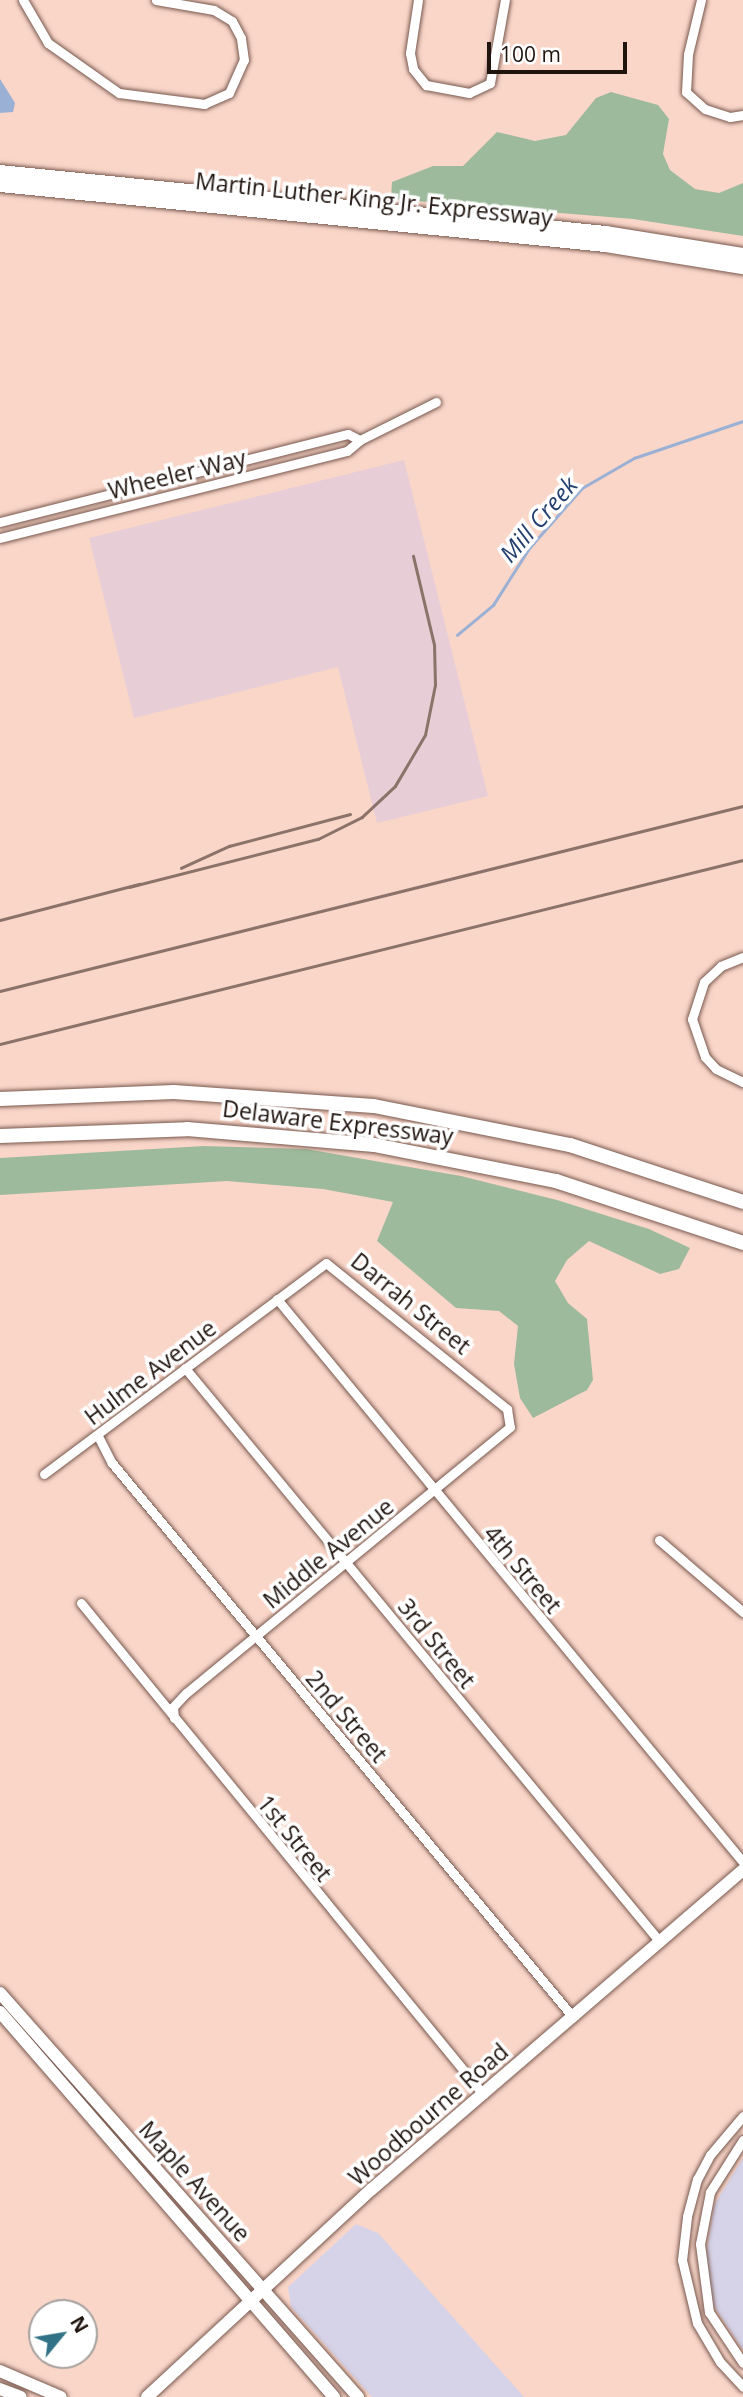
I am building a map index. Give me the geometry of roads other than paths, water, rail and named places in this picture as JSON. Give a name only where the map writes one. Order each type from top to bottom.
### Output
[{"type":"highway","name":"Martin Luther King Jr. Expressway","points":[[0,173],[606,233],[743,254]]},
{"type":"highway","name":"Martin Luther King Jr. Expressway","points":[[0,184],[605,245],[743,267]]},
{"type":"highway","name":"Delaware Expressway","points":[[0,1099],[174,1092],[289,1097],[374,1107],[570,1145],[743,1202]]},
{"type":"highway","name":"Delaware Expressway","points":[[0,1136],[187,1129],[374,1145],[556,1181],[743,1242]]},
{"type":"main road","name":"Woodbourne Road","points":[[147,2397],[483,2094],[743,1870]]},
{"type":"main road","name":"Maple Avenue","points":[[0,1993],[358,2397]]},
{"type":"main road","name":"Maple Avenue","points":[[0,2012],[334,2397]]},
{"type":"main road","points":[[0,2371],[61,2397]]},
{"type":"main road","points":[[0,2389],[21,2397]]},
{"type":"street","points":[[23,0],[48,43],[119,93],[204,104],[229,93],[239,79],[244,60],[241,38],[232,21],[214,10],[156,0]]},
{"type":"street","points":[[418,0],[410,53],[413,69],[426,85],[469,93],[490,83],[505,0]]},
{"type":"street","points":[[701,0],[688,54],[686,92],[705,109],[730,117],[743,115]]},
{"type":"street","name":"Wheeler Way","points":[[0,538],[347,451],[360,440],[436,402]]},
{"type":"street","name":"Wheeler Way","points":[[0,522],[348,434],[360,440]]},
{"type":"street","points":[[743,957],[721,966],[704,982],[692,1018],[705,1057],[716,1069],[743,1083]]},
{"type":"street","name":"Darrah Street","points":[[277,1299],[329,1263],[500,1401],[511,1419]]},
{"type":"street","name":"Hulme Avenue","points":[[44,1474],[277,1299]]},
{"type":"street","name":"4th Street","points":[[277,1299],[743,1862]]},
{"type":"street","name":"3rd Street","points":[[185,1368],[660,1942]]},
{"type":"street","name":"Middle Avenue","points":[[174,1718],[173,1707],[186,1693],[510,1427],[511,1419]]},
{"type":"street","name":"2nd Street","points":[[98,1436],[112,1463],[573,2017]]},
{"type":"street","points":[[659,1540],[743,1612]]},
{"type":"street","name":"1st Street","points":[[81,1603],[483,2094]]},
{"type":"street","points":[[743,2116],[710,2155],[697,2179],[687,2217],[682,2260],[690,2304],[702,2332],[720,2362],[743,2387]]},
{"type":"street","points":[[743,2140],[710,2192],[700,2261],[709,2312],[743,2363]]},
{"type":"water","points":[[0,79],[15,103],[13,112],[0,113]]},
{"type":"waterway","name":"Mill Creek","points":[[457,635],[493,605],[530,547],[582,488],[634,458],[743,421]]},
{"type":"railway","points":[[129,887],[318,839],[362,817],[395,786],[425,735],[435,685],[434,645],[413,556]]},
{"type":"railway","points":[[0,991],[743,806]]},
{"type":"railway","points":[[181,868],[229,846],[350,814]]},
{"type":"railway","points":[[0,1044],[743,860]]},
{"type":"railway","points":[[0,920],[139,884]]}]
